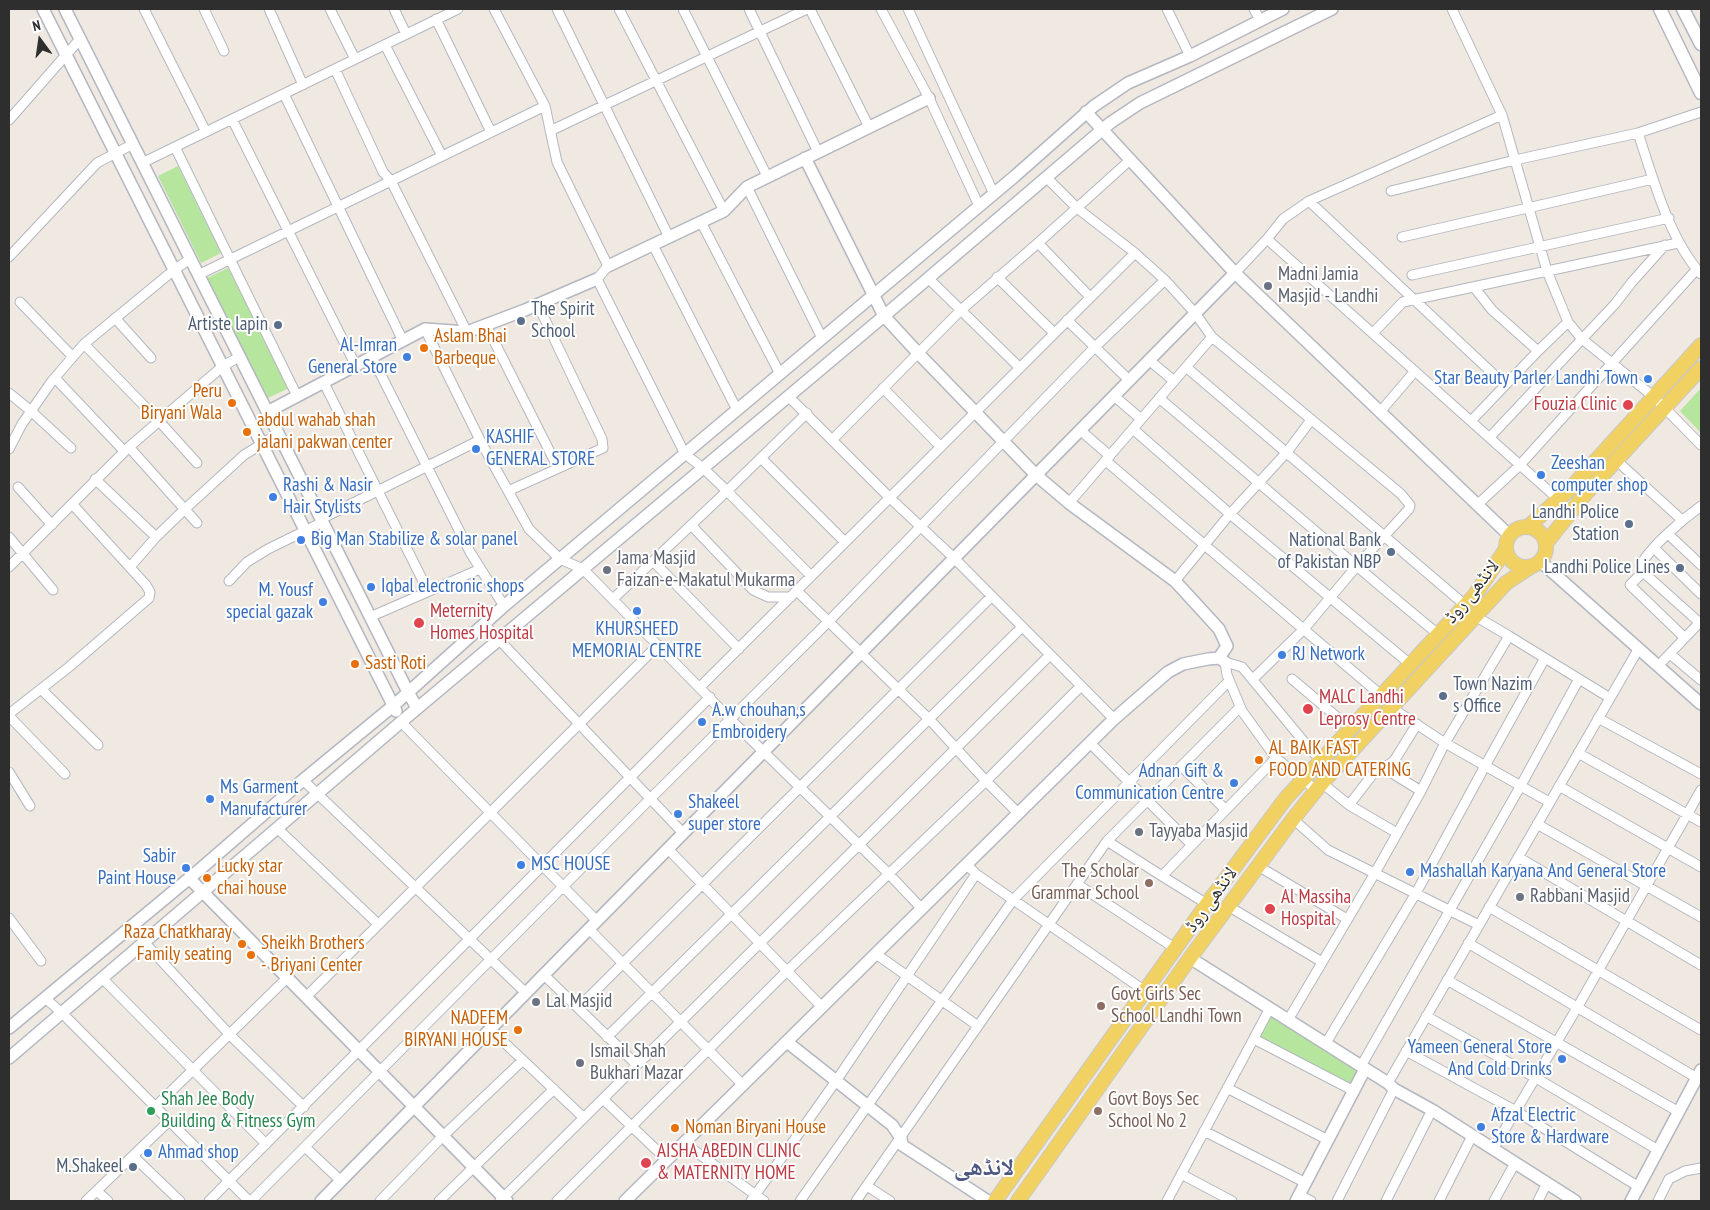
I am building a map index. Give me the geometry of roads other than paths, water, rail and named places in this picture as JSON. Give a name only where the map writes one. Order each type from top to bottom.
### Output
[{"type":"main road","points":[[1660,9],[1701,93]]},
{"type":"main road","points":[[1683,9],[1701,44]]},
{"type":"main road","points":[[1528,527],[1571,488],[1701,345]]},
{"type":"main road","points":[[1546,543],[1586,492],[1701,368]]},
{"type":"main road","points":[[1528,527],[1540,532],[1546,543],[1545,556],[1535,564],[1516,565],[1507,555],[1508,542],[1521,528],[1528,527]]},
{"type":"main road","name":"لانڈھی روڈ","points":[[995,1201],[1207,904],[1286,798],[1474,596],[1508,542]]},
{"type":"main road","name":"لانڈھی روڈ","points":[[1018,1201],[1190,958],[1292,819],[1506,583],[1535,564]]},
{"type":"street","points":[[43,9],[401,722],[563,886],[622,962],[744,1085]]},
{"type":"street","points":[[65,9],[417,708]]},
{"type":"street","points":[[144,9],[206,132]]},
{"type":"street","points":[[204,9],[224,51]]},
{"type":"street","points":[[269,9],[303,84]]},
{"type":"street","points":[[330,9],[355,59]]},
{"type":"street","points":[[394,9],[406,34]]},
{"type":"street","points":[[142,163],[458,9]]},
{"type":"street","points":[[494,9],[544,106],[557,162],[608,266]]},
{"type":"street","points":[[558,9],[669,237]]},
{"type":"street","points":[[619,9],[724,212]]},
{"type":"street","points":[[683,9],[767,176]]},
{"type":"street","points":[[749,9],[818,152]]},
{"type":"street","points":[[550,131],[808,9],[869,127]]},
{"type":"street","points":[[881,9],[929,98],[979,206]]},
{"type":"street","points":[[908,9],[994,194]]},
{"type":"street","points":[[1167,9],[1190,56]]},
{"type":"street","points":[[1254,9],[1260,20]]},
{"type":"street","points":[[9,1028],[303,780],[394,706],[504,606],[994,194],[1086,112],[1128,83],[1190,56],[1284,9]]},
{"type":"street","points":[[9,1058],[417,708],[884,316],[1102,129],[1140,103],[1332,9]]},
{"type":"street","points":[[1452,9],[1502,115],[1547,271],[1568,322],[1582,339],[1654,397],[1701,445]]},
{"type":"street","points":[[436,19],[491,132]]},
{"type":"street","points":[[9,120],[80,39]]},
{"type":"street","points":[[385,45],[442,156]]},
{"type":"street","points":[[335,69],[384,172],[391,181],[467,332]]},
{"type":"street","points":[[284,94],[403,341]]},
{"type":"street","points":[[267,412],[425,329],[467,332],[597,280],[608,266],[724,212],[747,187],[767,176],[929,98]]},
{"type":"street","points":[[198,275],[544,106]]},
{"type":"street","points":[[1086,112],[1234,273],[1477,504],[1508,542]]},
{"type":"street","points":[[1391,191],[1515,160],[1638,133],[1701,112]]},
{"type":"street","points":[[321,1201],[1114,396],[1267,239],[1283,218],[1309,201],[1502,115]]},
{"type":"street","points":[[232,119],[356,366]]},
{"type":"street","points":[[1477,504],[1519,466],[1610,363],[1699,272],[1678,243],[1653,179],[1638,133]]},
{"type":"street","points":[[9,257],[84,175],[98,163],[133,144]]},
{"type":"street","points":[[175,147],[297,396]]},
{"type":"street","points":[[805,158],[884,316],[918,354],[1036,475],[1070,503],[1175,581],[1219,629],[1227,646],[1222,660],[1240,706],[1276,758],[1303,780],[1319,787],[1397,833]]},
{"type":"street","points":[[833,439],[961,310],[1130,160]]},
{"type":"street","points":[[1046,177],[1077,208],[1135,253],[1165,280],[1195,313],[1212,337],[1401,494],[1410,505],[1409,509],[1356,567],[1303,630],[1253,679]]},
{"type":"street","points":[[1402,237],[1653,179]]},
{"type":"street","points":[[747,187],[822,338]]},
{"type":"street","points":[[1309,201],[1505,385]]},
{"type":"street","points":[[1412,275],[1669,218]]},
{"type":"street","points":[[701,222],[780,374]]},
{"type":"street","points":[[1267,239],[1558,499]]},
{"type":"street","points":[[1038,243],[1090,297]]},
{"type":"street","points":[[1373,333],[1403,302],[1678,243]]},
{"type":"street","points":[[653,245],[737,410]]},
{"type":"street","points":[[1490,437],[1582,339],[1666,245]]},
{"type":"street","points":[[700,687],[1135,253]]},
{"type":"street","points":[[10,445],[31,411],[55,378],[84,344],[190,259]]},
{"type":"street","points":[[997,277],[1054,333]]},
{"type":"street","points":[[928,278],[1020,368]]},
{"type":"street","points":[[597,280],[685,454],[727,491],[811,576]]},
{"type":"street","points":[[45,998],[250,1201],[650,798],[828,622],[1094,348],[1165,280]]},
{"type":"street","points":[[1474,287],[1492,310],[1538,350]]},
{"type":"street","points":[[20,302],[73,357]]},
{"type":"street","points":[[508,491],[603,448],[602,439],[538,305]]},
{"type":"street","points":[[115,318],[151,358]]},
{"type":"street","points":[[1068,320],[1094,348],[1129,380]]},
{"type":"street","points":[[1471,421],[1538,350],[1568,322]]},
{"type":"street","points":[[486,325],[558,468]]},
{"type":"street","points":[[425,329],[480,440],[529,529],[560,560],[582,569],[922,909]]},
{"type":"street","points":[[1070,503],[1212,337]]},
{"type":"street","points":[[84,344],[159,421],[196,463]]},
{"type":"street","points":[[9,568],[126,449],[223,366],[239,357]]},
{"type":"street","points":[[372,357],[480,569],[504,606]]},
{"type":"street","points":[[1149,360],[1174,381]]},
{"type":"street","points":[[1186,367],[1466,605]]},
{"type":"street","points":[[1380,412],[1415,371]]},
{"type":"street","points":[[55,378],[197,523]]},
{"type":"street","points":[[324,383],[428,591]]},
{"type":"street","points":[[883,388],[941,447]]},
{"type":"street","points":[[9,393],[71,448]]},
{"type":"street","points":[[788,396],[890,498],[954,558],[1114,719]]},
{"type":"street","points":[[1114,396],[1141,420]]},
{"type":"street","points":[[1159,398],[1356,567],[1438,634]]},
{"type":"street","points":[[612,599],[806,414]]},
{"type":"street","points":[[1175,581],[1230,514],[1287,452],[1311,420]]},
{"type":"street","points":[[1080,430],[1204,545],[1382,696]]},
{"type":"street","points":[[1133,430],[1230,514],[1410,664]]},
{"type":"street","points":[[130,567],[156,537],[244,454],[278,434]]},
{"type":"street","points":[[229,581],[247,562],[268,549],[480,440]]},
{"type":"street","points":[[761,458],[846,542]]},
{"type":"street","points":[[1616,460],[1682,520]]},
{"type":"street","points":[[95,479],[156,537]]},
{"type":"street","points":[[18,487],[52,525]]},
{"type":"street","points":[[65,774],[9,715],[69,667],[149,598],[150,592],[146,585],[73,505]]},
{"type":"street","points":[[1658,666],[1701,622],[1643,572],[1641,563],[1682,520],[1701,506]]},
{"type":"street","points":[[691,525],[752,590],[768,597],[794,594],[828,622],[930,720],[1018,814]]},
{"type":"street","points":[[1668,534],[1701,564]]},
{"type":"street","points":[[9,536],[53,590]]},
{"type":"street","points":[[1654,548],[1701,594]]},
{"type":"street","points":[[653,561],[739,648]]},
{"type":"street","points":[[1535,564],[1639,648],[1701,704]]},
{"type":"street","points":[[370,617],[480,569]]},
{"type":"street","points":[[1643,572],[1630,585],[1686,638]]},
{"type":"street","points":[[578,1008],[622,962],[992,596]]},
{"type":"street","points":[[1476,616],[1610,698]]},
{"type":"street","points":[[484,624],[683,833]]},
{"type":"street","points":[[607,1038],[1022,627]]},
{"type":"street","points":[[1288,1020],[1421,791],[1445,743],[1509,636]]},
{"type":"street","points":[[306,997],[658,645]]},
{"type":"street","points":[[1337,1201],[1406,1051],[1639,648]]},
{"type":"street","points":[[1670,654],[1701,680]]},
{"type":"street","points":[[189,878],[503,1200],[858,844],[1050,655]]},
{"type":"street","points":[[626,1201],[1114,719],[1168,672],[1183,664],[1208,658],[1222,660],[1242,667],[1321,760]]},
{"type":"street","points":[[1326,1044],[1416,894],[1546,658]]},
{"type":"street","points":[[1292,679],[1351,729]]},
{"type":"street","points":[[1312,1201],[1298,1198],[1354,1091],[1363,1067],[1579,679]]},
{"type":"street","points":[[800,1201],[1013,900],[1229,681]]},
{"type":"street","points":[[556,1201],[787,971],[986,781],[1081,686]]},
{"type":"street","points":[[41,689],[98,745]]},
{"type":"street","points":[[209,1201],[710,697]]},
{"type":"street","points":[[856,1201],[1107,841],[1240,706]]},
{"type":"street","points":[[1392,708],[1445,743],[1549,802]]},
{"type":"street","points":[[1598,718],[1701,774]]},
{"type":"street","points":[[1349,806],[1372,773],[1394,760],[1416,724]]},
{"type":"street","points":[[1090,743],[1192,845]]},
{"type":"street","points":[[1578,753],[1701,822]]},
{"type":"street","points":[[1162,876],[1276,758]]},
{"type":"street","points":[[1181,766],[1226,810]]},
{"type":"street","points":[[1382,767],[1421,791]]},
{"type":"street","points":[[9,772],[12,784],[30,806]]},
{"type":"street","points":[[303,780],[526,993]]},
{"type":"street","points":[[1559,786],[1701,867]]},
{"type":"street","points":[[1493,1149],[1577,1008],[1701,790]]},
{"type":"street","points":[[1292,819],[1328,850],[1478,925]]},
{"type":"street","points":[[1537,824],[1701,916]]},
{"type":"street","points":[[278,828],[378,924]]},
{"type":"street","points":[[1107,841],[1207,904]]},
{"type":"street","points":[[668,849],[822,1008]]},
{"type":"street","points":[[1518,857],[1701,965]]},
{"type":"street","points":[[967,865],[976,874],[1145,992]]},
{"type":"street","points":[[1258,866],[1347,919]]},
{"type":"street","points":[[753,1198],[976,874]]},
{"type":"street","points":[[1077,884],[1176,948]]},
{"type":"street","points":[[1228,906],[1322,962]]},
{"type":"street","points":[[1489,907],[1701,1030]]},
{"type":"street","points":[[9,918],[41,960]]},
{"type":"street","points":[[144,942],[230,1035],[304,1107]]},
{"type":"street","points":[[1468,943],[1577,1008],[1699,1074],[1631,1201]]},
{"type":"street","points":[[876,954],[978,1026]]},
{"type":"street","points":[[1190,958],[1575,1201]]},
{"type":"street","points":[[544,975],[637,1065]]},
{"type":"street","points":[[102,978],[266,1144]]},
{"type":"street","points":[[156,1107],[287,978]]},
{"type":"street","points":[[1447,980],[1679,1112]]},
{"type":"street","points":[[1167,1201],[1270,1008]]},
{"type":"street","points":[[1426,1016],[1658,1150]]},
{"type":"street","points":[[490,1029],[584,1118]]},
{"type":"street","points":[[1254,1039],[1354,1091]]},
{"type":"street","points":[[787,1042],[892,1125],[902,1145],[988,1201]]},
{"type":"street","points":[[1406,1051],[1516,1111],[1638,1187]]},
{"type":"street","points":[[380,1201],[442,1136],[523,1060]]},
{"type":"street","points":[[1227,1088],[1328,1140]]},
{"type":"street","points":[[439,1201],[554,1089]]},
{"type":"street","points":[[603,1099],[667,1160]]},
{"type":"street","points":[[1386,1201],[1432,1110]]},
{"type":"street","points":[[86,1201],[169,1121]]},
{"type":"street","points":[[1204,1131],[1306,1183]]},
{"type":"street","points":[[1439,1201],[1472,1136]]},
{"type":"street","points":[[684,1143],[753,1198],[764,1201]]},
{"type":"street","points":[[305,1147],[341,1181]]},
{"type":"street","points":[[133,1156],[180,1201]]},
{"type":"street","points":[[1494,1201],[1515,1163]]},
{"type":"street","points":[[1658,1201],[1669,1179],[1685,1171],[1701,1168]]},
{"type":"street","points":[[1181,1174],[1232,1201]]},
{"type":"street","points":[[1538,1201],[1547,1184]]},
{"type":"street","points":[[867,1186],[890,1201]]},
{"type":"street","points":[[97,1191],[108,1201]]},
{"type":"place","name":"Madni Jamia Masjid - Landhi","points":[[1268,286]]},
{"type":"place","name":"The Spirit School","points":[[521,321]]},
{"type":"place","name":"Artiste lapin","points":[[278,325]]},
{"type":"place","name":"Aslam Bhai Barbeque","points":[[424,348]]},
{"type":"place","name":"Al-Imran General Store","points":[[407,357]]},
{"type":"place","name":"Star Beauty Parler Landhi Town","points":[[1648,379]]},
{"type":"place","name":"Peru Biryani Wala","points":[[232,403]]},
{"type":"place","name":"Fouzia Clinic","points":[[1628,405]]},
{"type":"place","name":"abdul wahab shah jalani pakwan center","points":[[247,432]]},
{"type":"place","name":"KASHIF GENERAL STORE","points":[[476,449]]},
{"type":"place","name":"Zeeshan computer shop","points":[[1541,475]]},
{"type":"place","name":"Rashi & Nasir Hair Stylists","points":[[273,497]]},
{"type":"place","name":"Landhi Police Station","points":[[1629,524]]},
{"type":"place","name":"Big Man Stabilize & solar panel","points":[[301,540]]},
{"type":"place","name":"National Bank of Pakistan NBP","points":[[1391,552]]},
{"type":"place","name":"Landhi Police Lines","points":[[1680,568]]},
{"type":"place","name":"Jama Masjid Faizan-e-Makatul Mukarma","points":[[607,570]]},
{"type":"place","name":"Iqbal electronic shops","points":[[371,587]]},
{"type":"place","name":"M. Yousf special gazak","points":[[323,602]]},
{"type":"place","name":"KHURSHEED MEMORIAL CENTRE","points":[[637,611]]},
{"type":"place","name":"Meternity Homes Hospital","points":[[419,623]]},
{"type":"place","name":"RJ Network","points":[[1282,655]]},
{"type":"place","name":"Sasti Roti","points":[[355,664]]},
{"type":"place","name":"Town Nazim s Office","points":[[1443,696]]},
{"type":"place","name":"MALC Landhi Leprosy Centre","points":[[1308,709]]},
{"type":"place","name":"A.w chouhan,s Embroidery","points":[[702,722]]},
{"type":"place","name":"AL BAIK FAST FOOD AND CATERING","points":[[1259,760]]},
{"type":"place","name":"Adnan Gift & Communication Centre","points":[[1234,783]]},
{"type":"place","name":"Ms Garment Manufacturer","points":[[210,799]]},
{"type":"place","name":"Shakeel super store","points":[[678,814]]},
{"type":"place","name":"Tayyaba Masjid","points":[[1139,832]]},
{"type":"place","name":"MSC HOUSE","points":[[521,865]]},
{"type":"place","name":"Sabir Paint House","points":[[186,868]]},
{"type":"place","name":"Mashallah Karyana And General Store","points":[[1410,872]]},
{"type":"place","name":"Lucky star chai house","points":[[207,878]]},
{"type":"place","name":"The Scholar Grammar School","points":[[1149,883]]},
{"type":"place","name":"Rabbani Masjid","points":[[1520,897]]},
{"type":"place","name":"Al Massiha Hospital","points":[[1270,909]]},
{"type":"place","name":"Raza Chatkharay Family seating","points":[[242,944]]},
{"type":"place","name":"Sheikh Brothers - Briyani Center","points":[[251,955]]},
{"type":"place","name":"Lal Masjid","points":[[536,1002]]},
{"type":"place","name":"Govt Girls Sec School Landhi Town","points":[[1101,1006]]},
{"type":"place","name":"NADEEM BIRYANI HOUSE","points":[[518,1030]]},
{"type":"place","name":"Yameen General Store And Cold Drinks","points":[[1562,1059]]},
{"type":"place","name":"Ismail Shah Bukhari Mazar","points":[[580,1063]]},
{"type":"place","name":"Shah Jee Body Building & Fitness Gym","points":[[151,1111]]},
{"type":"place","name":"Govt Boys Sec School No 2","points":[[1098,1111]]},
{"type":"place","name":"Afzal Electric Store & Hardware","points":[[1481,1127]]},
{"type":"place","name":"Noman Biryani House","points":[[675,1128]]},
{"type":"place","name":"Ahmad shop","points":[[148,1153]]},
{"type":"place","name":"AISHA ABEDIN CLINIC & MATERNITY HOME","points":[[646,1163]]},
{"type":"place","name":"M.Shakeel","points":[[133,1167]]},
{"type":"district","name":"لانڈھی","points":[[984,1168]]}]
